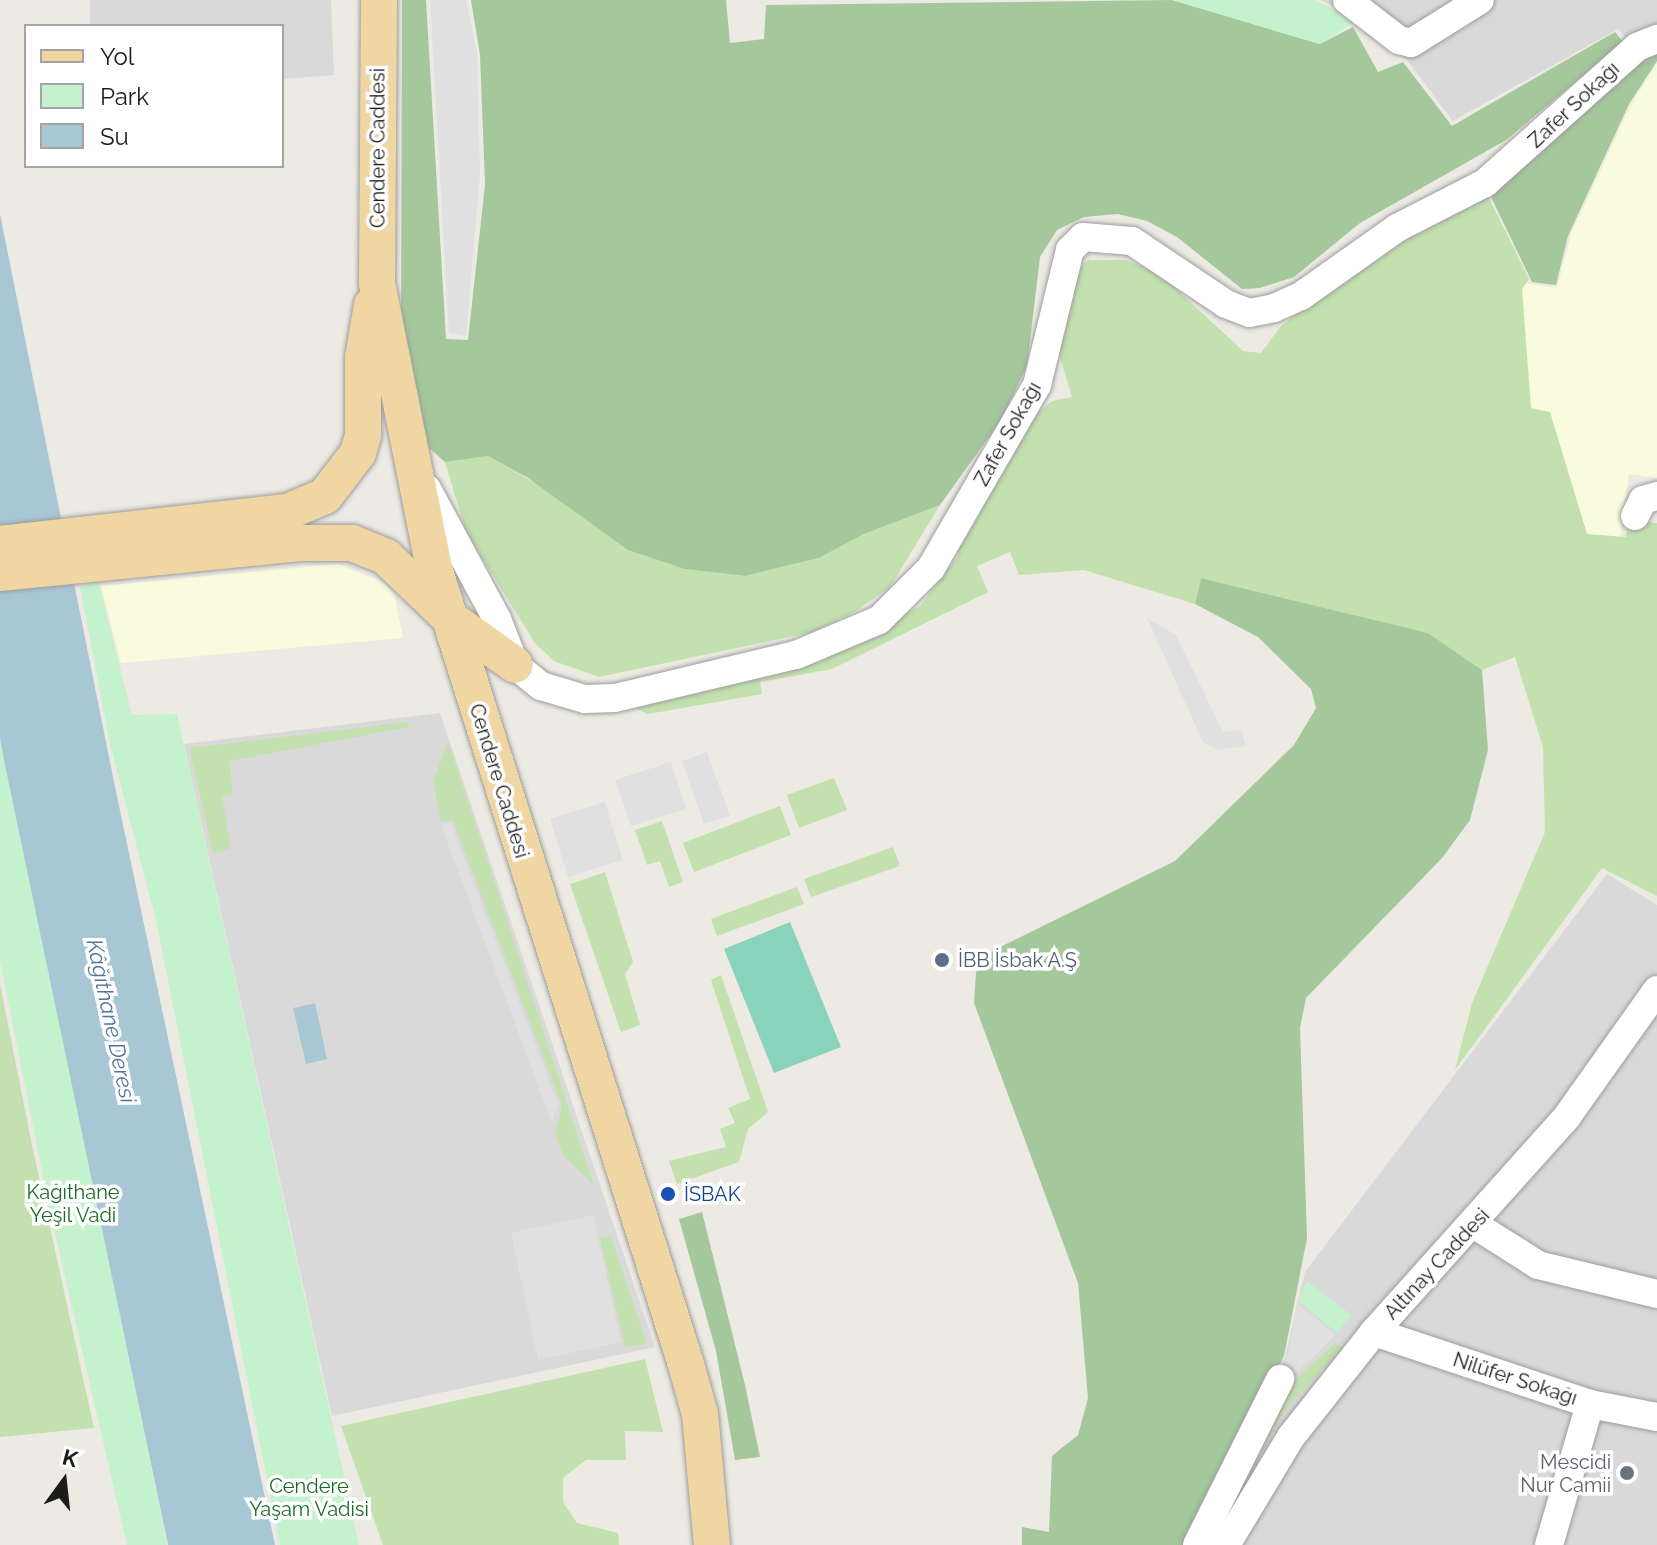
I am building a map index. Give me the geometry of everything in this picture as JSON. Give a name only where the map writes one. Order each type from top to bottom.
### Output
[{"type":"main road","name":"Cendere Caddesi","points":[[379,0],[377,283],[434,568],[498,782],[685,1361],[700,1414],[712,1545]]},
{"type":"main road","points":[[0,573],[295,528],[358,453],[363,358],[377,283]]},
{"type":"main road","points":[[0,544],[295,528],[352,543],[386,557],[452,620],[515,665]]},
{"type":"street","points":[[1347,0],[1392,36],[1411,43],[1480,0]]},
{"type":"street","name":"Zafer Sokağı","points":[[515,665],[528,679],[562,694],[615,698],[796,655],[879,620],[931,568],[1037,385],[1070,250],[1083,237],[1132,241],[1226,304],[1249,313],[1274,308],[1301,296],[1397,228],[1485,183],[1637,47],[1657,39]]},
{"type":"street","points":[[410,453],[497,619],[515,665]]},
{"type":"street","points":[[1635,516],[1643,500],[1657,496]]},
{"type":"street","name":"Altınay Caddesi","points":[[1234,1543],[1291,1437],[1374,1332],[1475,1225],[1566,1118],[1657,990]]},
{"type":"street","points":[[1475,1225],[1538,1265],[1657,1294]]},
{"type":"street","name":"Nilüfer Sokağı","points":[[1374,1332],[1590,1404],[1657,1417]]},
{"type":"street","points":[[1197,1545],[1280,1379]]},
{"type":"street","points":[[1549,1545],[1590,1404]]},
{"type":"shaded area","points":[[90,0],[331,0],[334,75],[284,79],[284,24],[90,24]]},
{"type":"shaded area","points":[[430,0],[466,0],[477,53],[480,174],[466,336],[449,333]]},
{"type":"shaded area","points":[[1320,0],[1657,0],[1657,28],[1627,39],[1618,29],[1453,121],[1407,60],[1360,18]]},
{"type":"shaded area","points":[[1657,63],[1657,478],[1629,474],[1620,538],[1576,540],[1498,313],[1504,280],[1557,288],[1571,234],[1631,105]]},
{"type":"shaded area","points":[[338,564],[382,582],[394,594],[403,638],[121,663],[101,586]]},
{"type":"shaded area","points":[[1147,618],[1176,635],[1223,732],[1241,730],[1246,746],[1217,750],[1203,742]]},
{"type":"shaded area","points":[[440,713],[655,1347],[332,1416],[184,744]]},
{"type":"shaded area","points":[[707,752],[730,816],[704,824],[682,761]]},
{"type":"shaded area","points":[[671,762],[686,809],[631,826],[615,780]]},
{"type":"shaded area","points":[[605,802],[623,860],[568,877],[550,819]]},
{"type":"shaded area","points":[[451,824],[558,1104],[552,1123],[441,825]]},
{"type":"shaded area","points":[[1607,874],[1657,905],[1657,1545],[1192,1545],[1285,1358],[1305,1272]]},
{"type":"shaded area","points":[[593,1215],[621,1342],[538,1360],[511,1233]]},
{"type":"shaded area","points":[[1297,1303],[1336,1335],[1287,1381],[1279,1372],[1287,1359]]},
{"type":"green space","points":[[402,0],[426,0],[446,339],[468,340],[485,185],[480,55],[471,0],[726,0],[730,43],[764,39],[766,5],[1172,0],[1320,44],[1353,27],[1378,72],[1403,62],[1452,126],[1615,32],[1623,42],[1506,140],[1360,223],[1294,277],[1260,288],[1242,289],[1177,237],[1147,221],[1118,214],[1084,217],[1057,230],[1040,257],[1027,366],[1001,420],[940,505],[864,534],[819,558],[745,576],[685,569],[628,550],[528,478],[488,456],[445,462],[428,447],[401,355]]},
{"type":"green space","points":[[1172,0],[1315,0],[1357,20],[1320,44]]},
{"type":"green space","points":[[1657,50],[1657,61],[1629,104],[1568,236],[1556,285],[1532,282],[1490,195],[1608,85]]},
{"type":"green space","points":[[1488,196],[1529,279],[1522,289],[1531,408],[1550,412],[1587,534],[1626,537],[1628,520],[1657,523],[1657,896],[1602,868],[1455,1070],[1472,1003],[1545,832],[1543,747],[1515,657],[1482,670],[1428,633],[1201,578],[1195,604],[1084,570],[1019,575],[1010,552],[977,566],[988,592],[832,669],[760,682],[762,694],[648,714],[635,708],[820,662],[920,606],[958,556],[957,547],[1029,420],[1052,401],[1072,397],[1056,344],[1073,276],[1088,260],[1126,260],[1161,275],[1243,351],[1261,353],[1281,326],[1359,263]]},
{"type":"green space","points":[[488,456],[685,569],[745,576],[819,558],[864,534],[940,505],[890,587],[854,612],[813,632],[599,677],[554,661],[535,643],[466,532],[445,462]]},
{"type":"green space","points":[[1201,578],[1428,633],[1482,670],[1488,750],[1470,820],[1442,858],[1306,998],[1300,1028],[1307,1238],[1284,1356],[1187,1545],[1022,1545],[1022,1527],[1049,1532],[1052,1456],[1078,1435],[1088,1398],[1078,1283],[974,1003],[976,972],[994,950],[1175,861],[1294,745],[1316,708],[1311,689],[1258,637],[1195,604]]},
{"type":"green space","name":"Cendere Yaşam Vadisi","points":[[98,580],[132,715],[177,714],[359,1545],[280,1545],[156,920],[110,744],[80,587]]},
{"type":"green space","points":[[408,722],[409,727],[229,761],[233,794],[222,797],[231,849],[213,853],[189,748]]},
{"type":"green space","name":"Kağıthane Yeşil Vadi","points":[[0,739],[167,1545],[127,1545],[51,1216],[0,961]]},
{"type":"green space","points":[[448,741],[594,1185],[563,1155],[555,1135],[562,1106],[453,821],[441,821],[433,782]]},
{"type":"green space","points":[[834,778],[847,810],[799,828],[787,795]]},
{"type":"green space","points":[[780,806],[791,835],[694,872],[683,843]]},
{"type":"green space","points":[[662,821],[683,882],[669,887],[660,861],[647,865],[635,830]]},
{"type":"green space","points":[[893,847],[900,866],[811,897],[804,879]]},
{"type":"green space","points":[[605,872],[633,962],[625,974],[640,1025],[621,1032],[570,884]]},
{"type":"green space","points":[[797,887],[804,904],[717,936],[711,919]]},
{"type":"green space","points":[[790,922],[841,1047],[774,1073],[724,949]]},
{"type":"green space","points":[[721,975],[768,1112],[748,1129],[739,1162],[677,1184],[669,1161],[726,1147],[720,1129],[735,1123],[728,1108],[750,1099],[711,980]]},
{"type":"green space","points":[[0,984],[32,1145],[94,1428],[0,1437]]},
{"type":"green space","points":[[702,1212],[760,1457],[735,1460],[716,1351],[679,1219]]},
{"type":"green space","points":[[611,1237],[647,1343],[625,1348],[600,1238]]},
{"type":"green space","points":[[1307,1281],[1351,1315],[1337,1333],[1299,1301]]},
{"type":"green space","points":[[1336,1343],[1343,1348],[1287,1407],[1227,1510],[1279,1394]]},
{"type":"green space","points":[[645,1359],[663,1432],[625,1431],[626,1460],[586,1460],[563,1478],[563,1502],[577,1523],[618,1533],[619,1545],[383,1545],[341,1426]]},
{"type":"water","name":"Kâğıthane Deresi","points":[[0,214],[114,782],[275,1545],[168,1545],[5,765],[0,739]]},
{"type":"water","points":[[315,1003],[327,1059],[306,1064],[293,1008]]},
{"type":"place","name":"İBB İsbak A.Ş","points":[[942,960]]},
{"type":"place","name":"İSBAK","points":[[668,1194]]},
{"type":"place","name":"Mescidi Nur Camii","points":[[1627,1473]]}]
